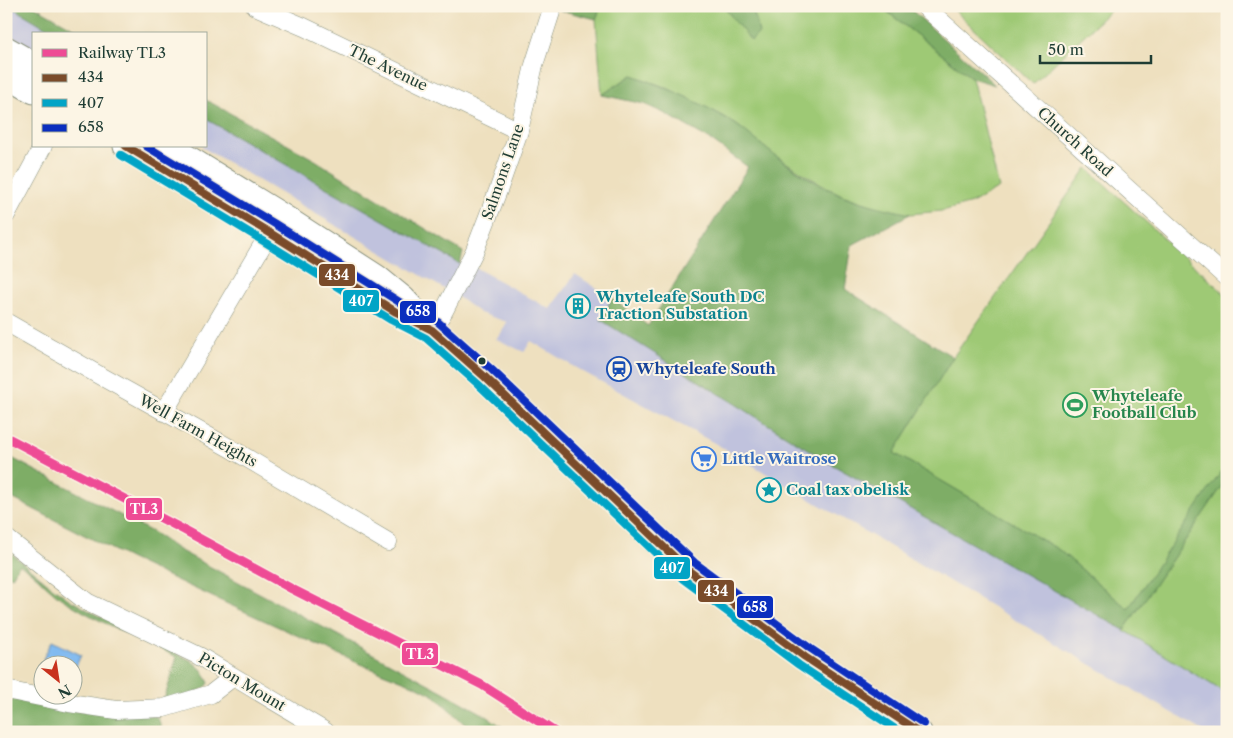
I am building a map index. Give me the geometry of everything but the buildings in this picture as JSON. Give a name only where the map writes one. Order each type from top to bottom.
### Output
[{"type":"highway","points":[[6,49],[32,64]]},
{"type":"highway","points":[[6,75],[32,90]]},
{"type":"highway","points":[[130,148],[275,224]]},
{"type":"highway","points":[[171,148],[396,312],[432,330],[485,377],[689,570],[805,657],[919,732]]},
{"type":"street","name":"The Avenue","points":[[255,6],[304,27],[519,131]]},
{"type":"street","name":"Salmons Lane","points":[[432,330],[444,311],[475,250],[499,188],[519,131],[534,66],[553,6]]},
{"type":"street","name":"Church Road","points":[[924,6],[1227,278]]},
{"type":"street","points":[[6,214],[42,148]]},
{"type":"street","points":[[164,412],[275,224]]},
{"type":"street","name":"Well Farm Heights","points":[[6,322],[235,451],[388,542]]},
{"type":"street","name":"Picton Mount","points":[[6,538],[87,602],[199,656],[326,732]]},
{"type":"street","points":[[6,690],[116,710],[164,708],[211,694],[233,677]]},
{"type":"shaded area","points":[[6,6],[10,6],[54,32],[32,32],[32,48],[6,33]]},
{"type":"shaded area","points":[[208,120],[460,264],[476,268],[550,309],[575,274],[612,298],[602,320],[833,465],[1124,630],[1227,694],[1227,732],[1205,732],[718,445],[576,368],[531,341],[524,352],[496,339],[507,322],[480,313],[458,297],[203,148],[208,148]]},
{"type":"green space","points":[[10,6],[34,6],[80,32],[54,32]]},
{"type":"green space","points":[[561,6],[601,6],[596,19],[560,10]]},
{"type":"green space","points":[[601,6],[723,6],[751,40],[759,33],[752,6],[880,6],[972,78],[999,188],[972,203],[942,211],[910,214],[877,207],[842,195],[816,181],[774,155],[737,125],[665,87],[632,75],[602,95],[596,19]]},
{"type":"green space","points":[[723,6],[752,6],[759,33],[751,41]]},
{"type":"green space","points":[[880,6],[907,6],[995,85],[972,78]]},
{"type":"green space","points":[[950,6],[1115,6],[1033,84]]},
{"type":"green space","points":[[632,75],[659,85],[723,116],[769,151],[826,188],[860,201],[910,214],[852,245],[845,289],[953,357],[894,453],[1059,550],[1128,609],[1227,463],[1227,479],[1124,630],[833,465],[601,320],[612,298],[648,326],[748,167],[709,139],[666,114],[644,104],[602,95]]},
{"type":"green space","points":[[208,101],[315,160],[463,252],[460,264],[208,120]]},
{"type":"green space","name":"Whyteleafe Football Club","points":[[1087,168],[1227,296],[1227,473],[1128,609],[1059,550],[894,453],[953,357]]},
{"type":"green space","points":[[6,455],[154,533],[177,549],[442,691],[485,715],[510,732],[473,732],[435,696],[416,686],[360,664],[131,559],[6,495]]},
{"type":"green space","points":[[1227,479],[1227,694],[1124,630]]},
{"type":"green space","points":[[6,549],[70,600],[192,661],[203,671],[209,683],[194,693],[161,700],[165,697],[177,657],[80,610],[54,593],[32,572],[19,564],[12,577],[6,574]]},
{"type":"green space","points":[[15,699],[32,701],[32,706],[72,706],[154,716],[158,718],[163,732],[6,732],[6,706],[9,701]]},
{"type":"water","points":[[52,641],[81,655],[81,656],[44,656]]},
{"type":"rail line","name":"TL3","points":[[6,437],[292,589],[482,685],[555,732]]},
{"type":"transit line","name":"434","points":[[129,148],[396,312],[432,330],[485,377],[689,571],[805,657],[919,732]]},
{"type":"transit line","name":"658","points":[[149,148],[401,303],[438,322],[492,370],[695,563],[811,649],[924,724]]},
{"type":"transit line","name":"407","points":[[121,155],[391,320],[426,338],[478,384],[683,579],[799,665],[900,732]]},
{"type":"place","name":"Whyteleafe South DC Traction Substation","points":[[578,306]]},
{"type":"place","name":"Whyteleafe South","points":[[619,369]]},
{"type":"place","name":"Whyteleafe Football Club","points":[[1075,405]]},
{"type":"place","name":"Little Waitrose","points":[[704,459]]},
{"type":"place","name":"Coal tax obelisk","points":[[769,490]]}]
